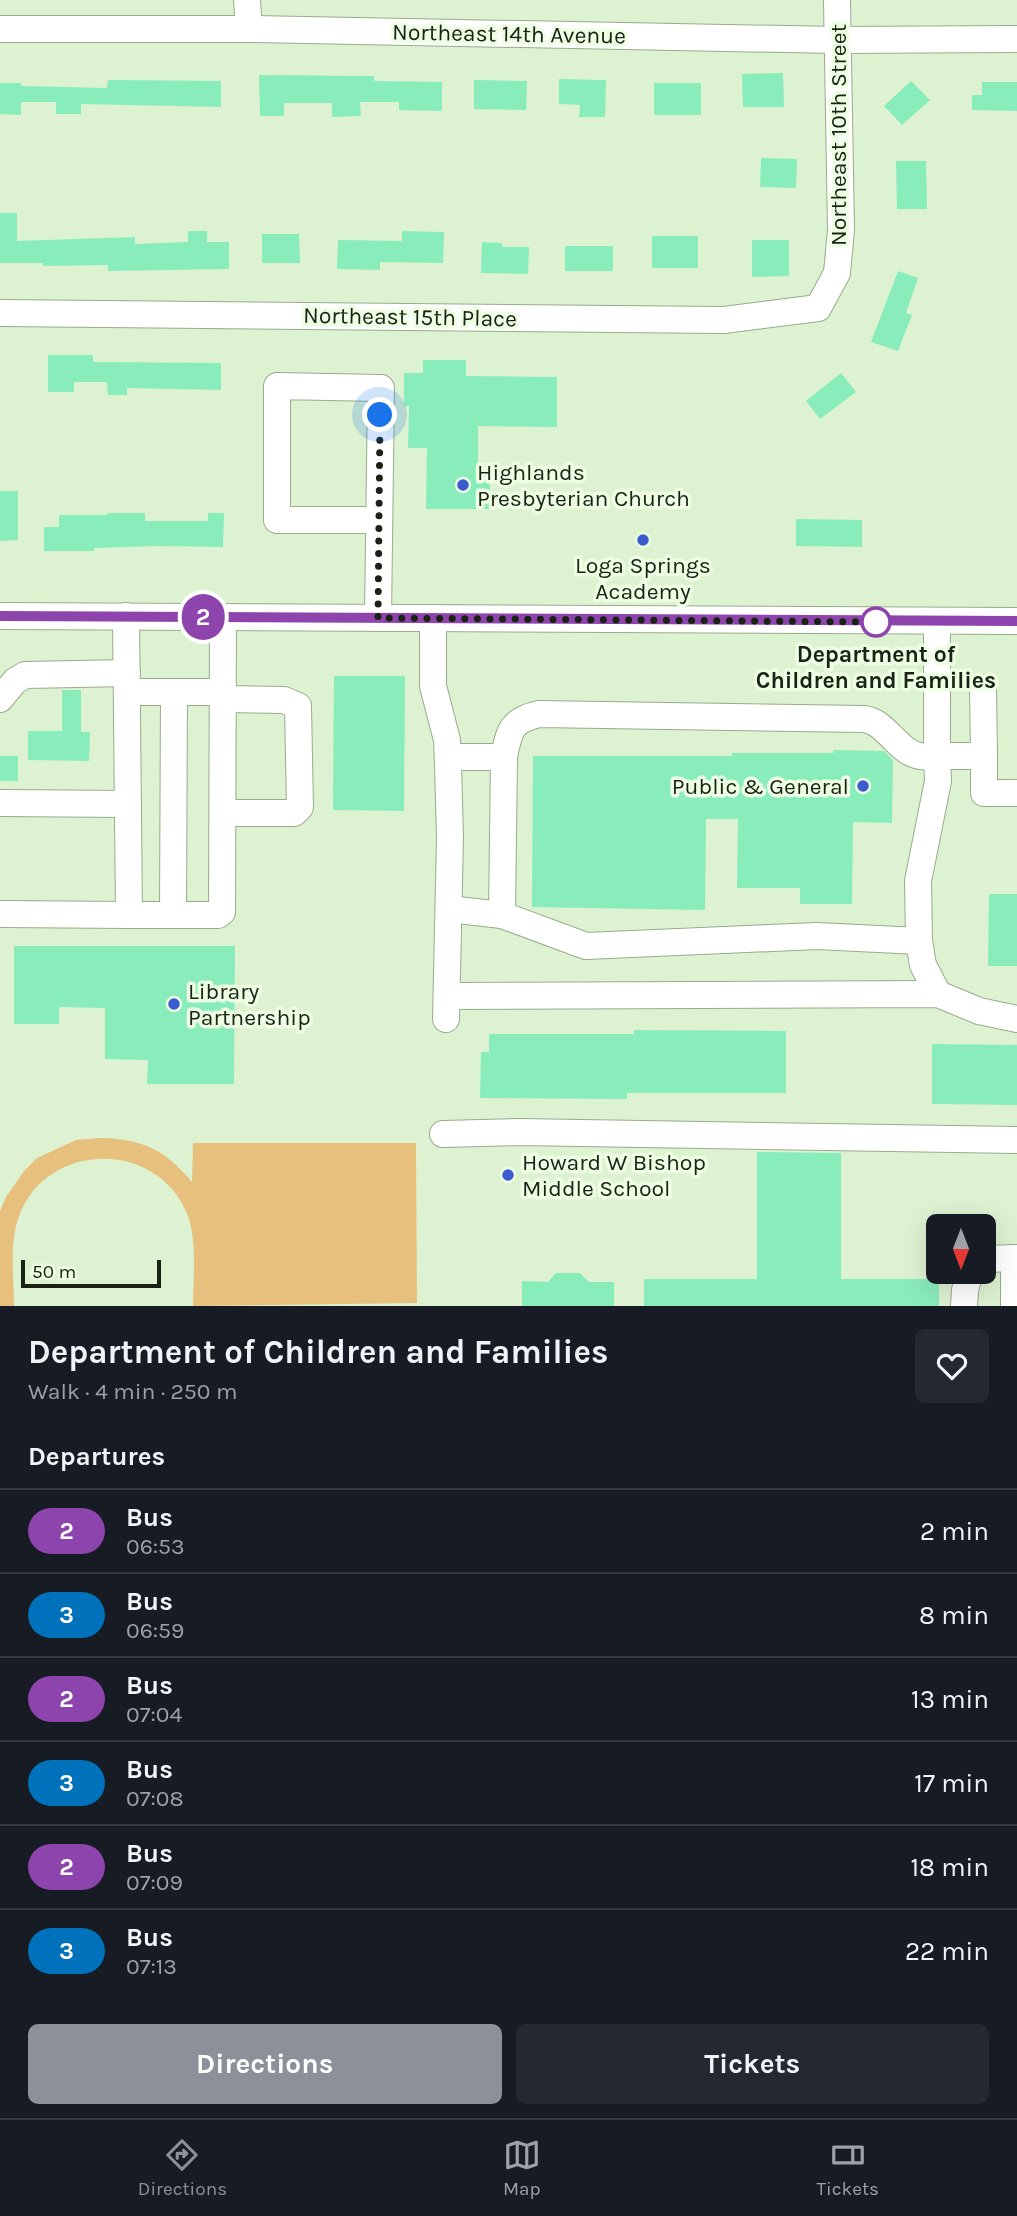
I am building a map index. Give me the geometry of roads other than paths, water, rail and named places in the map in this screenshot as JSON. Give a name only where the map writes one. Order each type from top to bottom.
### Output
[{"type":"street","points":[[247,0],[249,29]]},
{"type":"street","name":"Northeast 10th Street","points":[[818,308],[837,273],[841,230],[836,0]]},
{"type":"street","name":"Northeast 14th Avenue","points":[[0,29],[249,29],[837,40],[1017,39]]},
{"type":"street","name":"Northeast 15th Place","points":[[0,313],[724,320],[818,308]]},
{"type":"street","points":[[378,618],[381,388],[277,386],[276,520],[379,520]]},
{"type":"street","points":[[0,616],[1017,621]]},
{"type":"street","points":[[126,616],[129,915]]},
{"type":"street","points":[[0,914],[218,915],[222,912],[223,617]]},
{"type":"street","points":[[433,618],[433,686],[447,740],[448,757],[447,1008],[938,994],[979,1011],[1017,1019]]},
{"type":"street","points":[[937,622],[938,781],[918,881],[919,941],[923,965],[938,994]]},
{"type":"street","points":[[0,699],[15,681],[25,675],[127,683],[173,692],[293,702],[298,706],[298,811],[223,813]]},
{"type":"street","points":[[984,688],[984,793],[1017,793]]},
{"type":"street","points":[[173,692],[173,915]]},
{"type":"street","points":[[502,915],[504,757],[509,732],[526,717],[539,714],[863,719],[879,725],[911,753],[919,756],[984,756]]},
{"type":"street","points":[[448,757],[504,757]]},
{"type":"street","points":[[0,803],[128,804]]},
{"type":"street","points":[[449,909],[502,915],[586,946],[817,936],[919,941]]},
{"type":"street","points":[[443,1134],[520,1132],[1017,1140]]},
{"type":"street","points":[[996,1259],[1016,1258],[1014,1306]]},
{"type":"street","points":[[964,1306],[967,1284]]},
{"type":"place","name":"Highlands Presbyterian Church","points":[[463,485]]},
{"type":"place","name":"Loga Springs Academy","points":[[643,540]]},
{"type":"place","name":"Department of Children and Families","points":[[876,622]]},
{"type":"place","name":"Public & General","points":[[863,786]]},
{"type":"place","name":"Library Partnership","points":[[174,1004]]},
{"type":"place","name":"Howard W Bishop Middle School","points":[[508,1175]]}]
